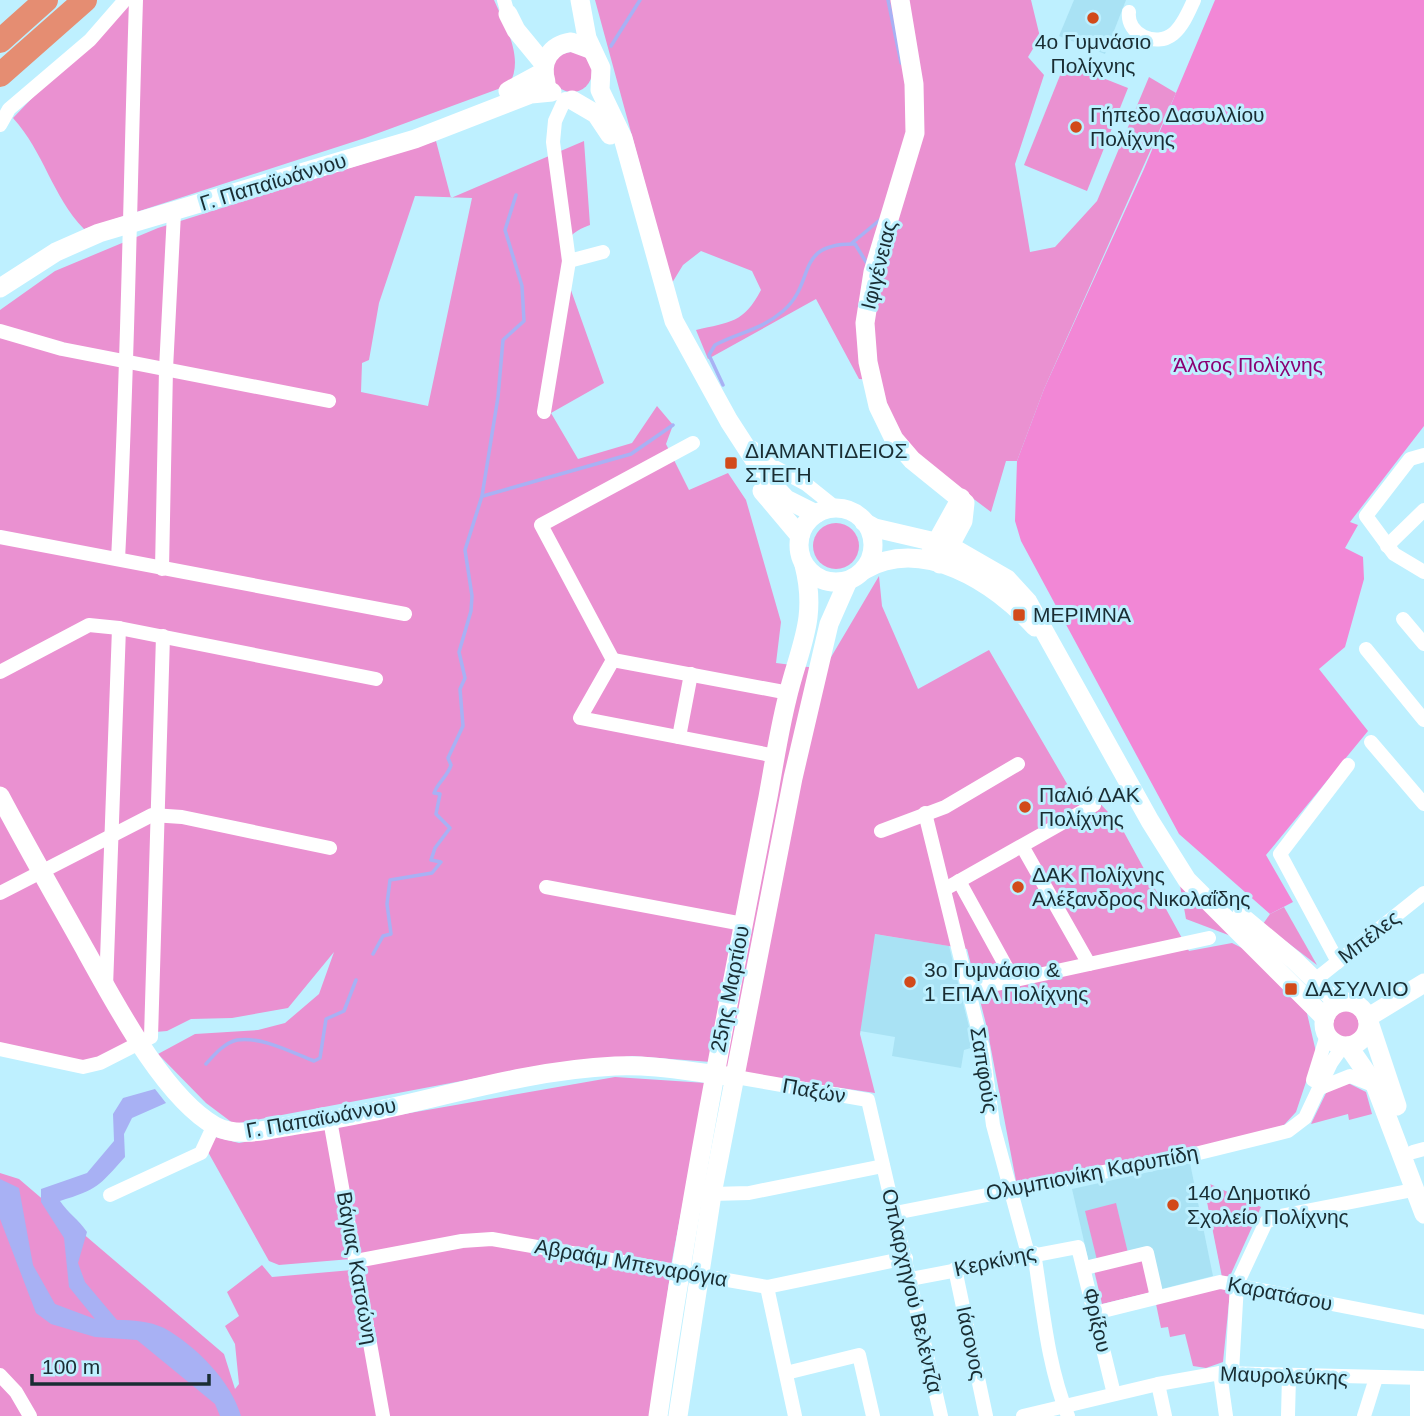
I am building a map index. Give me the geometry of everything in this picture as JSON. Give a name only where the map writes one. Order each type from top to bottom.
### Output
[{"type":"highway","points":[[0,41],[46,0]]},
{"type":"highway","points":[[0,75],[85,0]]},
{"type":"street","points":[[0,125],[4,115],[90,40],[125,0]]},
{"type":"street","points":[[118,559],[128,362],[136,0]]},
{"type":"street","points":[[383,148],[453,113],[520,86],[544,68],[574,23],[575,0]]},
{"type":"street","points":[[580,0],[590,49],[601,68],[599,82],[628,154],[670,312],[752,458],[777,490],[794,505],[816,514]]},
{"type":"street","name":"Ιφιγένειας","points":[[900,0],[914,84],[915,133],[873,272],[865,323],[867,362],[878,407],[894,439],[919,467],[961,498],[938,552]]},
{"type":"street","points":[[1129,12],[1129,24],[1135,31],[1151,39],[1162,39],[1174,33],[1194,0]]},
{"type":"street","points":[[506,7],[535,38],[561,45],[578,43],[590,49]]},
{"type":"street","points":[[506,7],[516,30],[563,97],[596,114],[616,147],[658,307],[680,354],[745,469],[800,536]]},
{"type":"street","points":[[563,97],[588,95],[599,82]]},
{"type":"street","name":"Γ. Παπαϊωάννου","points":[[0,288],[68,246],[415,139],[531,94],[563,97]]},
{"type":"street","points":[[544,412],[569,261],[552,142],[563,97]]},
{"type":"street","points":[[162,569],[166,369],[174,213]]},
{"type":"street","points":[[569,261],[603,252]]},
{"type":"street","points":[[0,331],[21,340],[329,401]]},
{"type":"street","points":[[730,421],[769,464],[807,485],[836,508],[856,514],[864,522],[870,531],[872,551],[856,575]]},
{"type":"street","points":[[613,660],[541,526],[693,443]]},
{"type":"street","points":[[1422,455],[1410,459],[1366,516],[1398,557],[1424,572]]},
{"type":"street","points":[[836,508],[809,519],[800,536],[800,556],[804,565],[823,580],[856,575],[875,563],[901,556],[938,552]]},
{"type":"street","points":[[1387,546],[1424,510]]},
{"type":"street","points":[[864,522],[938,552],[997,593],[1027,618],[1056,651],[1150,821],[1187,880],[1336,1036],[1377,1090],[1419,1187]]},
{"type":"street","points":[[0,537],[405,614]]},
{"type":"street","name":"25ης Μαρτίου","points":[[658,1416],[679,1270],[713,1075],[776,755],[811,606],[804,565]]},
{"type":"street","name":"25ης Μαρτίου","points":[[678,1416],[712,1195],[793,779],[829,624],[856,575]]},
{"type":"street","points":[[1403,619],[1424,644]]},
{"type":"street","points":[[0,672],[89,625],[163,636],[376,678]]},
{"type":"street","points":[[106,987],[114,834],[119,628]]},
{"type":"street","points":[[0,1049],[83,1067],[100,1063],[151,1037],[163,636]]},
{"type":"street","points":[[1366,649],[1421,709]]},
{"type":"street","points":[[613,660],[789,693]]},
{"type":"street","points":[[613,660],[580,718],[776,755]]},
{"type":"street","points":[[678,737],[691,674]]},
{"type":"street","points":[[1371,742],[1424,804]]},
{"type":"street","points":[[881,831],[945,807],[1018,764]]},
{"type":"street","points":[[1338,962],[1280,854],[1348,765]]},
{"type":"street","name":"Γ. Παπαϊωάννου","points":[[0,796],[138,1043],[181,1096],[214,1125],[229,1132],[330,1120],[448,1093],[588,1068],[640,1065],[736,1077]]},
{"type":"street","points":[[944,889],[1094,805]]},
{"type":"street","name":"Σαπφούς","points":[[925,813],[985,1060],[991,1118],[1031,1253],[1045,1333],[1066,1411]]},
{"type":"street","points":[[0,893],[148,816],[159,814],[330,848]]},
{"type":"street","points":[[1022,846],[1089,964]]},
{"type":"street","points":[[1175,858],[1338,1003]]},
{"type":"street","points":[[959,881],[1014,981]]},
{"type":"street","points":[[546,887],[743,924]]},
{"type":"street","name":"Μπέλες","points":[[1315,980],[1424,893]]},
{"type":"street","points":[[969,990],[1209,938]]},
{"type":"street","points":[[1336,1036],[1364,1038],[1368,1019],[1424,983]]},
{"type":"street","points":[[1288,1131],[1305,1118],[1320,1088],[1336,1036],[1330,1008],[1338,1003],[1357,1004],[1368,1019],[1419,1150],[1419,1187],[1424,1214]]},
{"type":"street","points":[[1288,1131],[1303,1111],[1336,1036]]},
{"type":"street","points":[[1320,1088],[1337,1078],[1353,1076],[1366,1080],[1377,1090]]},
{"type":"street","name":"Παξών","points":[[736,1077],[867,1100],[883,1166]]},
{"type":"street","name":"Βάγιας Κατσώνη","points":[[330,1120],[383,1416]]},
{"type":"street","points":[[110,1195],[201,1153],[214,1125]]},
{"type":"street","name":"Ολυμπιονίκη Καρυπίδη","points":[[895,1213],[1195,1154],[1288,1131]]},
{"type":"street","points":[[712,1195],[749,1193],[883,1166]]},
{"type":"street","name":"Οπλαρχηγού Βελέντζα","points":[[883,1166],[941,1416]]},
{"type":"street","points":[[1226,1416],[1226,1372],[1237,1284],[1259,1233],[1269,1219],[1419,1187]]},
{"type":"street","name":"Αβραάμ Μπεναρόγια","points":[[356,1261],[492,1239],[767,1287],[906,1258]]},
{"type":"street","name":"Κερκίνης","points":[[911,1279],[1072,1245],[1079,1247]]},
{"type":"street","name":"Φρίξου","points":[[1079,1247],[1114,1394]]},
{"type":"street","points":[[1084,1268],[1147,1253],[1157,1297]]},
{"type":"street","name":"Ιάσoνος","points":[[955,1269],[986,1416]]},
{"type":"street","name":"Καρατάσου","points":[[1095,1313],[1220,1282],[1424,1322]]},
{"type":"street","points":[[767,1287],[795,1416]]},
{"type":"street","points":[[786,1373],[859,1355],[873,1416]]},
{"type":"street","name":"Μαυρολεύκης","points":[[1023,1416],[1066,1411],[1114,1394],[1226,1372],[1421,1378]]},
{"type":"street","points":[[0,1375],[16,1392],[30,1416]]},
{"type":"street","points":[[1288,1416],[1289,1376]]},
{"type":"street","points":[[1364,1416],[1376,1378]]},
{"type":"street","points":[[1418,1416],[1421,1378]]},
{"type":"street","points":[[1158,1384],[1165,1416]]},
{"type":"shaded area","points":[[126,0],[494,0],[512,42],[515,64],[509,85],[365,138],[84,229],[64,203],[33,145],[13,118]]},
{"type":"shaded area","points":[[595,0],[1031,0],[1040,37],[1028,57],[1044,75],[1015,164],[1030,252],[1055,247],[1097,201],[1149,77],[1176,93],[1044,389],[1017,461],[1006,461],[991,512],[926,463],[897,431],[878,380],[859,379],[816,299],[708,359],[696,330],[727,323],[742,315],[761,290],[752,271],[701,251],[683,265],[672,283]]},
{"type":"shaded area","name":"4ο Γυμνάσιο Πολίχνης","points":[[1074,0],[1126,0],[1105,54],[1059,36]]},
{"type":"shaded area","points":[[572,52],[580,53],[586,58],[591,64],[591,80],[586,86],[580,91],[572,92],[564,91],[558,86],[553,80],[552,72],[553,64],[558,58],[564,53]]},
{"type":"shaded area","name":"Γήπεδο Δασυλλίου Πολίχνης","points":[[1065,63],[1128,88],[1087,191],[1024,165]]},
{"type":"shaded area","points":[[436,141],[451,197],[415,196],[379,303],[369,360],[362,363],[361,392],[428,406],[472,198],[453,197],[584,141],[590,225],[577,231],[568,240],[563,251],[562,265],[604,383],[551,413],[578,459],[632,443],[657,406],[673,425],[666,444],[689,490],[728,473],[746,500],[781,622],[776,663],[824,669],[879,576],[882,606],[918,689],[989,650],[1080,806],[1095,798],[1120,825],[1189,951],[1232,943],[1252,953],[1306,1009],[1316,1052],[1296,1112],[1284,1125],[1254,1136],[1017,1186],[987,1028],[967,949],[875,934],[860,1034],[875,1093],[742,1073],[711,1062],[632,1056],[509,1072],[234,1124],[206,1103],[158,1054],[195,1034],[258,1030],[285,1023],[319,994],[334,952],[288,1008],[232,1018],[191,1019],[167,1031],[143,1033],[83,1067],[0,1053],[0,310],[55,271],[158,228]]},
{"type":"shaded area","points":[[836,523],[852,530],[859,546],[852,562],[836,569],[820,562],[813,546],[820,530]]},
{"type":"shaded area","points":[[1179,880],[1231,936],[1186,919]]},
{"type":"shaded area","points":[[1284,907],[1317,965],[1263,924],[1270,914]]},
{"type":"shaded area","points":[[874,934],[949,946],[974,1047],[964,1050],[961,1068],[892,1056],[895,1037],[860,1031]]},
{"type":"shaded area","points":[[1346,1007],[1358,1012],[1363,1024],[1358,1036],[1346,1041],[1334,1036],[1329,1024],[1334,1012]]},
{"type":"shaded area","points":[[615,1077],[706,1083],[672,1260],[651,1416],[384,1416],[363,1258],[279,1265],[269,1261],[208,1152],[215,1137],[239,1143]]},
{"type":"shaded area","points":[[1344,1081],[1366,1092],[1372,1114],[1349,1120],[1348,1114],[1311,1124],[1326,1093]]},
{"type":"shaded area","points":[[1190,1163],[1213,1276],[1158,1290],[1089,1263],[1072,1189]]},
{"type":"shaded area","points":[[0,1173],[19,1179],[224,1354],[235,1389],[239,1384],[235,1344],[225,1326],[239,1316],[227,1292],[262,1265],[272,1277],[352,1270],[378,1416],[0,1416]]},
{"type":"shaded area","points":[[1210,1184],[1261,1207],[1230,1276],[1222,1277],[1204,1187]]},
{"type":"shaded area","points":[[1116,1203],[1128,1253],[1097,1260],[1085,1211]]},
{"type":"shaded area","points":[[1145,1257],[1152,1288],[1148,1293],[1102,1304],[1094,1270]]},
{"type":"shaded area","points":[[1227,1286],[1230,1292],[1223,1362],[1206,1368],[1193,1366],[1185,1334],[1170,1337],[1168,1327],[1161,1328],[1156,1304]]},
{"type":"green space","name":"Άλσος Πολίχνης","points":[[1215,0],[1424,0],[1424,426],[1350,522],[1358,525],[1345,548],[1363,557],[1364,579],[1345,647],[1319,669],[1368,731],[1266,855],[1293,902],[1270,914],[1179,834],[1021,541],[1015,521],[1017,461],[1044,389],[1144,169]]},
{"type":"water","points":[[155,1089],[166,1103],[132,1118],[124,1134],[125,1157],[97,1186],[60,1201],[87,1232],[78,1263],[85,1282],[117,1320],[141,1321],[164,1328],[188,1344],[221,1378],[241,1416],[220,1416],[215,1404],[137,1340],[95,1337],[51,1324],[36,1313],[0,1219],[0,1179],[19,1188],[33,1265],[55,1304],[95,1319],[69,1287],[64,1238],[41,1202],[41,1189],[87,1173],[114,1141],[113,1114],[123,1098]]},
{"type":"waterway","points":[[611,46],[640,0]]},
{"type":"waterway","points":[[888,0],[901,63]]},
{"type":"waterway","points":[[373,954],[383,936],[391,934],[387,904],[390,880],[432,873],[441,862],[431,860],[435,848],[450,828],[436,814],[440,794],[434,793],[450,769],[448,758],[463,726],[460,689],[465,678],[459,652],[471,611],[472,596],[465,550],[482,496],[498,397],[503,340],[524,321],[522,286],[505,230],[516,195]]},
{"type":"waterway","points":[[852,243],[881,219]]},
{"type":"waterway","points":[[723,385],[709,355],[715,345],[758,327],[783,311],[800,288],[808,266],[822,250],[836,245],[855,244],[868,265]]},
{"type":"waterway","points":[[483,496],[631,454],[673,425]]},
{"type":"waterway","points":[[206,1064],[228,1044],[246,1039],[277,1046],[314,1061],[320,1058],[326,1019],[344,1011],[356,980]]},
{"type":"place","name":"4ο Γυμνάσιο Πολίχνης","points":[[1093,18]]},
{"type":"place","name":"Γήπεδο Δασυλλίου Πολίχνης","points":[[1076,127]]},
{"type":"place","name":"ΔΙΑΜΑΝΤΙΔΕΙΟΣ ΣΤΕΓΗ","points":[[731,463]]},
{"type":"place","name":"ΜΕΡΙΜΝΑ","points":[[1019,615]]},
{"type":"place","name":"Παλιό ΔΑΚ Πολίχνης","points":[[1025,807]]},
{"type":"place","name":"ΔΑΚ Πολίχνης Αλέξανδρος Νικολαΐδης","points":[[1018,887]]},
{"type":"place","name":"3ο Γυμνάσιο & 1 ΕΠΑΛ Πολίχνης","points":[[910,982]]},
{"type":"place","name":"ΔΑΣΥΛΛΙΟ","points":[[1291,989]]},
{"type":"place","name":"14ο Δημοτικό Σχολείο Πολίχνης","points":[[1173,1205]]}]
